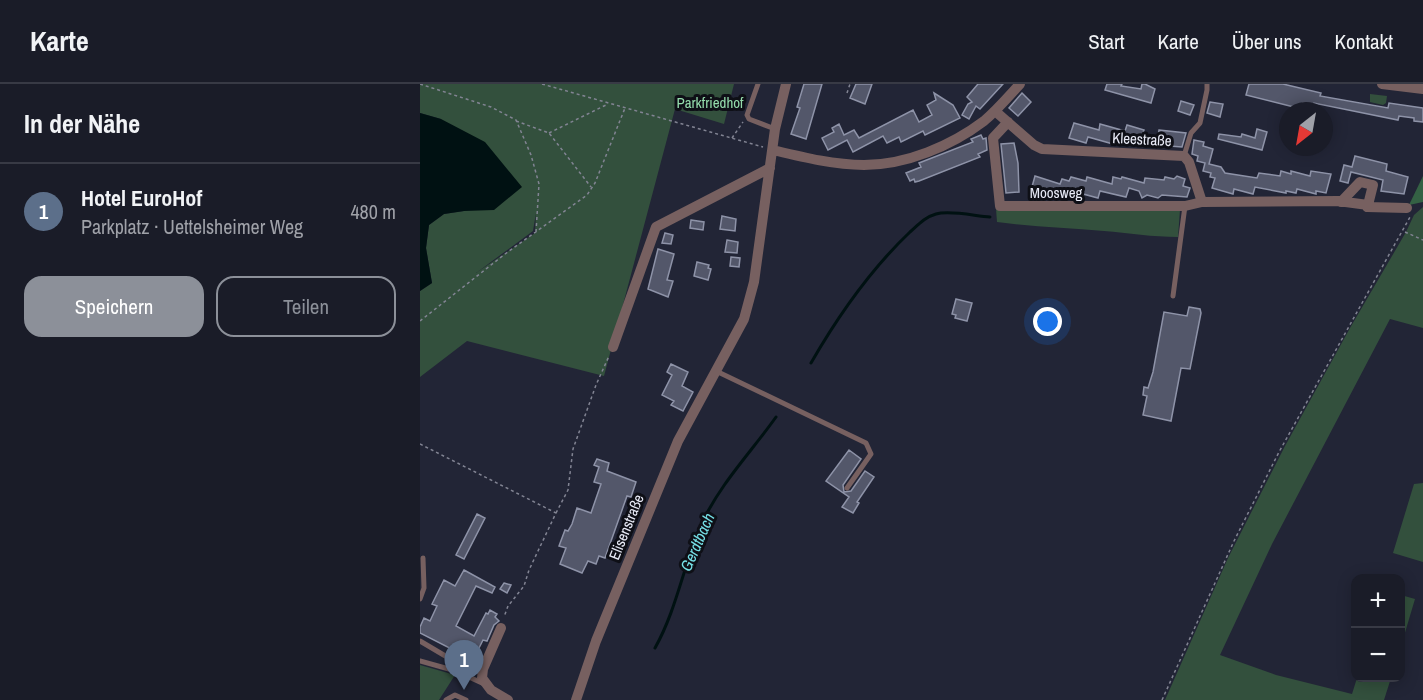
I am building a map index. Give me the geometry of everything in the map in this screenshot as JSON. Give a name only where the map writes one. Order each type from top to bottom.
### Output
[{"type":"street","name":"Elisenstraße","points":[[576,700],[596,641],[678,441],[735,338],[748,306],[754,282],[775,129],[786,84]]},
{"type":"street","points":[[773,150],[844,164],[896,162],[945,144],[970,130],[995,111],[1020,84]]},
{"type":"street","points":[[1382,84],[1422,87]]},
{"type":"street","name":"Kleestraße","points":[[995,111],[1034,145],[1042,149],[1184,156],[1189,162],[1202,202]]},
{"type":"street","name":"Moosweg","points":[[1008,122],[993,138],[1000,207],[1185,206],[1202,202]]},
{"type":"street","points":[[613,347],[656,227],[770,168]]},
{"type":"street","points":[[1341,202],[1360,182],[1373,185],[1368,205]]},
{"type":"street","points":[[1202,202],[1338,201],[1409,211]]},
{"type":"street","points":[[501,628],[483,669],[482,678],[486,685],[508,700]]},
{"type":"lane","points":[[758,84],[747,115],[749,119],[775,129]]},
{"type":"lane","points":[[1184,156],[1191,133],[1200,123],[1207,84]]},
{"type":"lane","points":[[1173,296],[1185,206]]},
{"type":"lane","points":[[716,372],[866,444],[871,454],[847,488]]},
{"type":"lane","points":[[420,599],[425,577],[423,558]]},
{"type":"lane","points":[[420,641],[469,670],[483,669]]},
{"type":"lane","points":[[420,661],[456,671],[486,685]]},
{"type":"lane","points":[[446,700],[455,695],[466,700]]},
{"type":"path","points":[[420,84],[490,107],[549,133],[592,188]]},
{"type":"path","points":[[542,84],[773,150]]},
{"type":"path","points":[[847,93],[850,84]]},
{"type":"path","points":[[549,133],[609,103]]},
{"type":"path","points":[[420,321],[580,201],[592,188],[625,108]]},
{"type":"path","points":[[732,139],[747,115]]},
{"type":"path","points":[[516,120],[531,155],[539,184],[536,233]]},
{"type":"path","points":[[1162,700],[1234,541],[1278,452],[1404,231],[1409,211]]},
{"type":"path","points":[[1404,231],[1423,240]]},
{"type":"path","points":[[501,628],[508,606],[524,586],[529,570],[568,490],[573,449],[596,385],[613,347]]},
{"type":"path","points":[[420,444],[556,513]]},
{"type":"green space","name":"Parkfriedhof","points":[[420,84],[734,84],[724,124],[675,109],[604,376],[467,341],[420,377],[420,291],[432,283],[426,248],[429,225],[444,214],[464,211],[441,119],[420,113]],"holes":[[[536,213],[535,233],[476,273],[533,231]]]},
{"type":"green space","points":[[1370,94],[1387,96],[1386,103],[1383,105],[1370,102]]},
{"type":"green space","points":[[1423,176],[1423,202],[1409,205]]},
{"type":"green space","points":[[1423,207],[1423,328],[1390,319],[1272,544],[1220,655],[1276,675],[1352,694],[1356,682],[1390,682],[1384,700],[1165,700],[1228,558],[1285,446],[1414,215]]},
{"type":"green space","points":[[996,209],[1180,210],[1178,237],[997,222]]},
{"type":"green space","points":[[1423,483],[1423,562],[1393,553],[1414,484]]},
{"type":"green space","points":[[1405,596],[1415,599],[1405,633],[1405,628]]},
{"type":"green space","points":[[420,665],[455,675],[439,700],[420,700]]},
{"type":"shaded area","points":[[420,113],[441,119],[485,142],[522,187],[494,210],[444,214],[429,225],[426,248],[432,283],[420,291]]},
{"type":"building","points":[[804,84],[822,84],[806,139],[791,134],[800,108],[797,107]]},
{"type":"building","points":[[856,84],[872,84],[865,104],[850,98]]},
{"type":"building","points":[[978,84],[1003,84],[980,109],[976,106],[969,119],[962,115],[968,104],[972,102],[967,97]]},
{"type":"building","points":[[1107,84],[1122,84],[1121,86],[1141,89],[1142,84],[1145,84],[1155,89],[1151,103],[1105,90]]},
{"type":"building","points":[[1249,84],[1283,84],[1321,93],[1320,96],[1388,108],[1389,103],[1423,108],[1423,122],[1414,121],[1414,118],[1399,116],[1398,120],[1333,107],[1333,102],[1279,103],[1246,95]]},
{"type":"building","points":[[934,93],[953,105],[960,118],[925,135],[923,131],[901,142],[899,137],[887,143],[883,136],[853,152],[847,140],[828,150],[822,138],[834,132],[832,128],[839,124],[844,135],[854,130],[859,138],[913,110],[919,122],[932,115],[927,105],[936,100]]},
{"type":"building","points":[[1022,93],[1031,102],[1018,116],[1009,108]]},
{"type":"building","points":[[1181,101],[1194,105],[1190,115],[1178,111]]},
{"type":"building","points":[[1210,102],[1223,104],[1220,117],[1207,113]]},
{"type":"building","points":[[1074,123],[1099,130],[1100,124],[1125,131],[1127,125],[1144,130],[1139,145],[1114,138],[1113,144],[1088,137],[1086,143],[1069,138]]},
{"type":"building","points":[[1257,129],[1267,132],[1262,150],[1218,139],[1219,134],[1241,137],[1242,134],[1255,138]]},
{"type":"building","points":[[1159,130],[1186,133],[1182,147],[1157,145]]},
{"type":"building","points":[[981,135],[983,139],[986,138],[987,150],[978,154],[980,157],[919,181],[915,182],[914,179],[910,181],[906,173],[921,167],[919,163],[973,142],[971,139]]},
{"type":"building","points":[[1194,140],[1204,142],[1203,146],[1213,149],[1209,164],[1221,167],[1225,173],[1257,178],[1259,173],[1280,176],[1281,171],[1310,176],[1311,171],[1331,174],[1326,193],[1316,191],[1316,194],[1297,189],[1296,193],[1286,191],[1286,193],[1255,187],[1253,194],[1234,189],[1233,194],[1212,188],[1215,178],[1210,177],[1211,173],[1203,171],[1205,163],[1197,161],[1198,156],[1192,154]]},
{"type":"building","points":[[1014,143],[1018,163],[1019,192],[1006,193],[1001,144]]},
{"type":"building","points":[[1355,156],[1387,164],[1386,171],[1408,177],[1404,194],[1381,191],[1383,180],[1351,172],[1348,183],[1340,181],[1344,165],[1352,167]]},
{"type":"building","points":[[1035,176],[1060,184],[1062,179],[1069,181],[1071,177],[1086,181],[1087,177],[1112,184],[1113,177],[1144,183],[1145,178],[1164,180],[1165,177],[1174,179],[1177,176],[1185,179],[1183,186],[1190,188],[1187,197],[1162,195],[1158,198],[1147,195],[1142,198],[1139,191],[1129,188],[1126,197],[1100,191],[1098,198],[1083,194],[1082,198],[1066,194],[1065,198],[1049,194],[1047,198],[1030,194]]},
{"type":"building","points":[[722,216],[736,219],[735,231],[720,229]]},
{"type":"building","points":[[691,220],[704,222],[703,230],[690,228]]},
{"type":"building","points":[[665,233],[673,235],[671,244],[662,243]]},
{"type":"building","points":[[727,240],[738,242],[737,253],[725,252]]},
{"type":"building","points":[[658,249],[674,254],[667,280],[673,281],[668,297],[648,289]]},
{"type":"building","points":[[731,257],[740,258],[739,267],[730,266]]},
{"type":"building","points":[[697,262],[709,265],[708,268],[711,269],[708,280],[694,276]]},
{"type":"building","points":[[956,299],[972,303],[967,321],[955,318],[956,315],[952,314]]},
{"type":"building","points":[[1189,307],[1200,309],[1201,313],[1190,369],[1181,368],[1171,421],[1143,415],[1147,396],[1143,395],[1144,387],[1148,388],[1153,372],[1164,312],[1187,316]]},
{"type":"building","points":[[671,364],[688,372],[682,386],[693,392],[683,411],[671,405],[674,401],[662,395],[672,375],[667,372]]},
{"type":"building","points":[[849,450],[861,459],[843,485],[844,492],[851,491],[865,471],[874,477],[857,502],[859,503],[853,513],[842,507],[849,497],[826,481]]},
{"type":"building","points":[[597,459],[609,463],[607,471],[636,482],[631,497],[627,496],[605,558],[599,556],[596,564],[588,561],[582,573],[560,564],[566,548],[559,546],[565,530],[568,531],[572,524],[577,508],[591,513],[601,484],[594,482],[599,467],[594,465]]},
{"type":"building","points":[[477,514],[485,518],[464,559],[456,555]]},
{"type":"building","points":[[464,570],[495,587],[492,593],[476,586],[456,626],[474,636],[486,613],[488,614],[490,610],[497,614],[495,617],[499,621],[494,625],[487,641],[483,640],[473,660],[420,633],[424,618],[430,621],[437,606],[432,604],[444,580],[455,586]]},
{"type":"building","points":[[504,583],[511,585],[507,593],[500,589]]},
{"type":"waterway","name":"Gerdtbach","points":[[811,363],[832,328],[868,278],[895,247],[922,222],[932,215],[942,213],[990,217]]},
{"type":"waterway","name":"Gerdtbach","points":[[655,648],[669,618],[696,538],[709,509],[727,481],[776,417]]},
{"type":"place","name":"Hotel EuroHof","points":[[464,690]]}]
